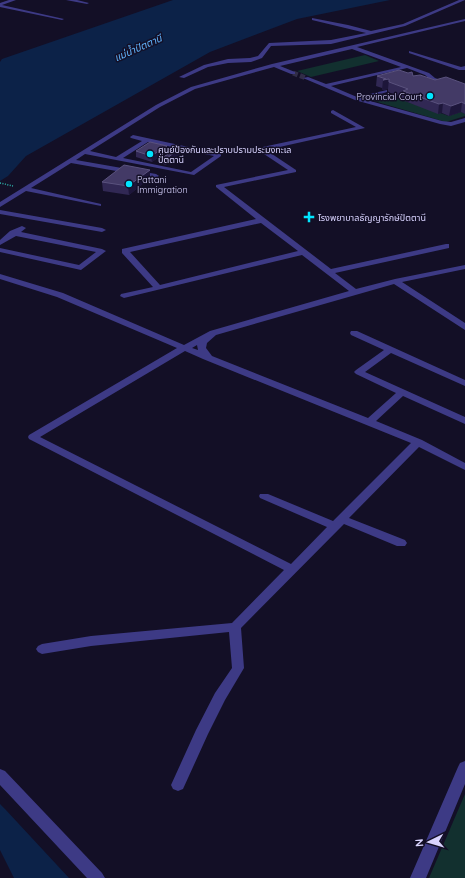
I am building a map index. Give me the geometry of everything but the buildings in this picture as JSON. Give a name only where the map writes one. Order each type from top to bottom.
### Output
[{"type":"street","points":[[0,5],[14,0]]},
{"type":"street","points":[[68,0],[87,3]]},
{"type":"street","points":[[182,77],[213,64],[228,61],[251,60],[260,57],[269,45],[288,42],[320,43],[405,25],[463,0]]},
{"type":"street","points":[[0,5],[62,19]]},
{"type":"street","points":[[314,19],[348,26],[388,38]]},
{"type":"street","points":[[0,204],[175,97],[211,82],[465,20]]},
{"type":"street","points":[[352,47],[427,74],[430,79],[465,91]]},
{"type":"street","points":[[411,52],[461,69],[465,68]]},
{"type":"street","points":[[251,60],[268,67]]},
{"type":"street","points":[[274,66],[293,73]]},
{"type":"street","points":[[326,86],[406,67]]},
{"type":"street","points":[[306,78],[357,99],[442,123],[450,124],[465,120]]},
{"type":"street","points":[[458,88],[465,86]]},
{"type":"street","points":[[357,99],[385,91]]},
{"type":"street","points":[[333,112],[362,128],[260,148],[294,172],[218,186],[355,292]]},
{"type":"street","points":[[83,152],[118,159],[156,164],[192,174],[219,155],[177,149],[133,137]]},
{"type":"street","points":[[118,159],[147,140]]},
{"type":"street","points":[[69,161],[156,176]]},
{"type":"street","points":[[25,189],[99,205]]},
{"type":"street","points":[[0,212],[102,230]]},
{"type":"street","points":[[158,288],[125,251],[263,220]]},
{"type":"street","points":[[0,242],[22,228]]},
{"type":"street","points":[[0,250],[81,268],[102,251],[13,234]]},
{"type":"street","points":[[329,272],[446,246]]},
{"type":"street","points":[[124,296],[304,252]]},
{"type":"street","points":[[292,569],[33,437],[184,348],[213,333],[355,292],[465,267]]},
{"type":"street","points":[[0,276],[60,295],[184,348],[418,442],[465,467]]},
{"type":"street","points":[[395,282],[464,325]]},
{"type":"street","points":[[354,333],[465,383]]},
{"type":"street","points":[[206,337],[201,342],[200,348],[203,354],[209,358]]},
{"type":"street","points":[[390,349],[359,372],[465,421]]},
{"type":"street","points":[[369,422],[402,392]]},
{"type":"street","points":[[42,649],[91,641],[235,627],[418,442]]},
{"type":"street","points":[[264,496],[401,543]]},
{"type":"street","points":[[178,785],[201,734],[220,697],[238,668],[235,627]]},
{"type":"street","points":[[418,878],[465,767]]},
{"type":"street","points":[[0,775],[97,878]]},
{"type":"green space","points":[[365,55],[379,61],[311,77],[297,71]]},
{"type":"green space","points":[[384,94],[449,116],[461,112],[465,114],[465,116],[446,122],[367,99]]},
{"type":"green space","points":[[465,794],[465,878],[429,878]]},
{"type":"water","name":"แม่น้ำปัตตานี","points":[[173,0],[390,0],[297,19],[210,52],[26,156],[8,176],[0,181],[0,62],[2,59]]},
{"type":"water","points":[[0,804],[69,878],[14,878],[0,850]]},
{"type":"tunnel","points":[[293,73],[306,78]]},
{"type":"place","name":"Provincial Court","points":[[430,96]]},
{"type":"place","name":"ศูนย์ป้องกันและปราบปรามประมงทะเล ปัตตานี","points":[[150,154]]},
{"type":"place","name":"Pattani Immigration","points":[[129,184]]},
{"type":"place","name":"โรงพยาบาลธัญญารักษ์ปัตตานี","points":[[309,217]]}]
